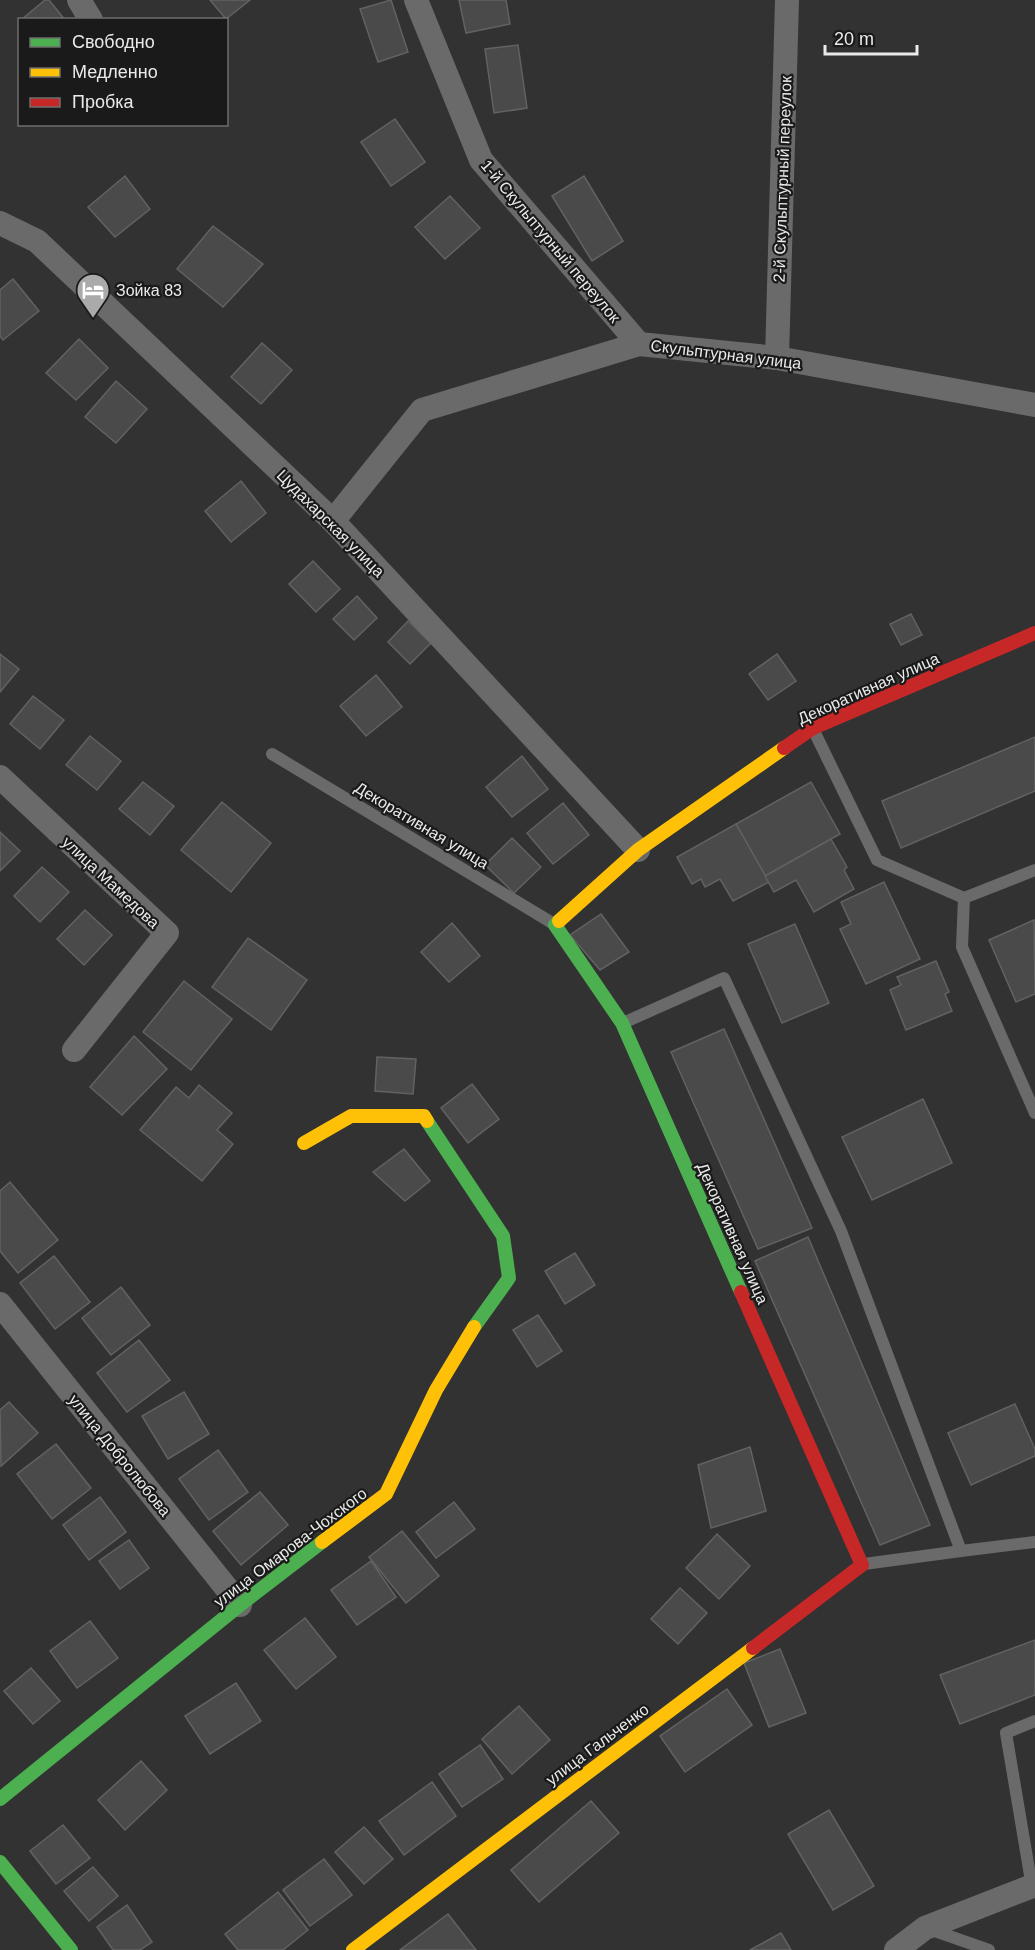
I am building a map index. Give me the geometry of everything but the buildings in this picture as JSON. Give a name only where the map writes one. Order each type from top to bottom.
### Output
[{"type":"street","points":[[79,0],[90,18]]},
{"type":"street","name":"1-й Скульптурный переулок","points":[[416,0],[481,160],[639,344]]},
{"type":"street","name":"2-й Скульптурный переулок","points":[[777,358],[787,0]]},
{"type":"street","name":"Цудахарская улица","points":[[0,224],[37,241],[333,521],[638,850]]},
{"type":"street","name":"Скульптурная улица","points":[[333,521],[422,410],[639,344],[777,358],[1035,405]]},
{"type":"street","name":"Декоративная улица","points":[[862,1565],[622,1023],[555,925],[638,850],[813,728],[1035,633]]},
{"type":"street","name":"улица Мамедова","points":[[0,777],[167,933],[74,1050]]},
{"type":"street","name":"улица Омарова-Чохского","points":[[0,1799],[240,1605],[386,1494],[436,1390],[477,1322],[509,1278],[503,1236],[424,1116],[351,1116],[304,1143]]},
{"type":"street","name":"улица Добролюбова","points":[[0,1304],[240,1605]]},
{"type":"street","name":"улица Гальченко","points":[[353,1950],[862,1565]]},
{"type":"street","points":[[0,1862],[71,1950]]},
{"type":"street","points":[[896,1950],[925,1928],[1034,1886]]},
{"type":"lane","points":[[813,728],[877,860],[964,898],[1035,870]]},
{"type":"lane","name":"Декоративная улица","points":[[272,754],[555,925]]},
{"type":"lane","points":[[964,898],[962,947],[1035,1113]]},
{"type":"lane","points":[[622,1023],[724,978],[841,1231],[961,1551]]},
{"type":"lane","points":[[862,1565],[1035,1542]]},
{"type":"lane","points":[[1034,1886],[1006,1733],[1035,1721]]},
{"type":"lane","points":[[925,1928],[989,1950]]},
{"type":"traffic: fast","points":[[559,921],[555,925],[622,1023],[741,1292]]},
{"type":"traffic: fast","points":[[427,1121],[503,1236],[509,1278],[474,1327]]},
{"type":"traffic: fast","points":[[0,1799],[240,1605],[322,1542]]},
{"type":"traffic: fast","points":[[0,1862],[71,1950]]},
{"type":"traffic: slow","points":[[559,921],[638,850],[784,748]]},
{"type":"traffic: slow","points":[[304,1143],[351,1116],[424,1116],[427,1121]]},
{"type":"traffic: slow","points":[[322,1542],[386,1494],[436,1390],[474,1327]]},
{"type":"traffic: slow","points":[[353,1950],[753,1648]]},
{"type":"traffic: jam","points":[[784,748],[813,728],[1035,633]]},
{"type":"traffic: jam","points":[[741,1292],[862,1565],[753,1648]]},
{"type":"place","name":"Зойка 83","points":[[93,319]]}]
